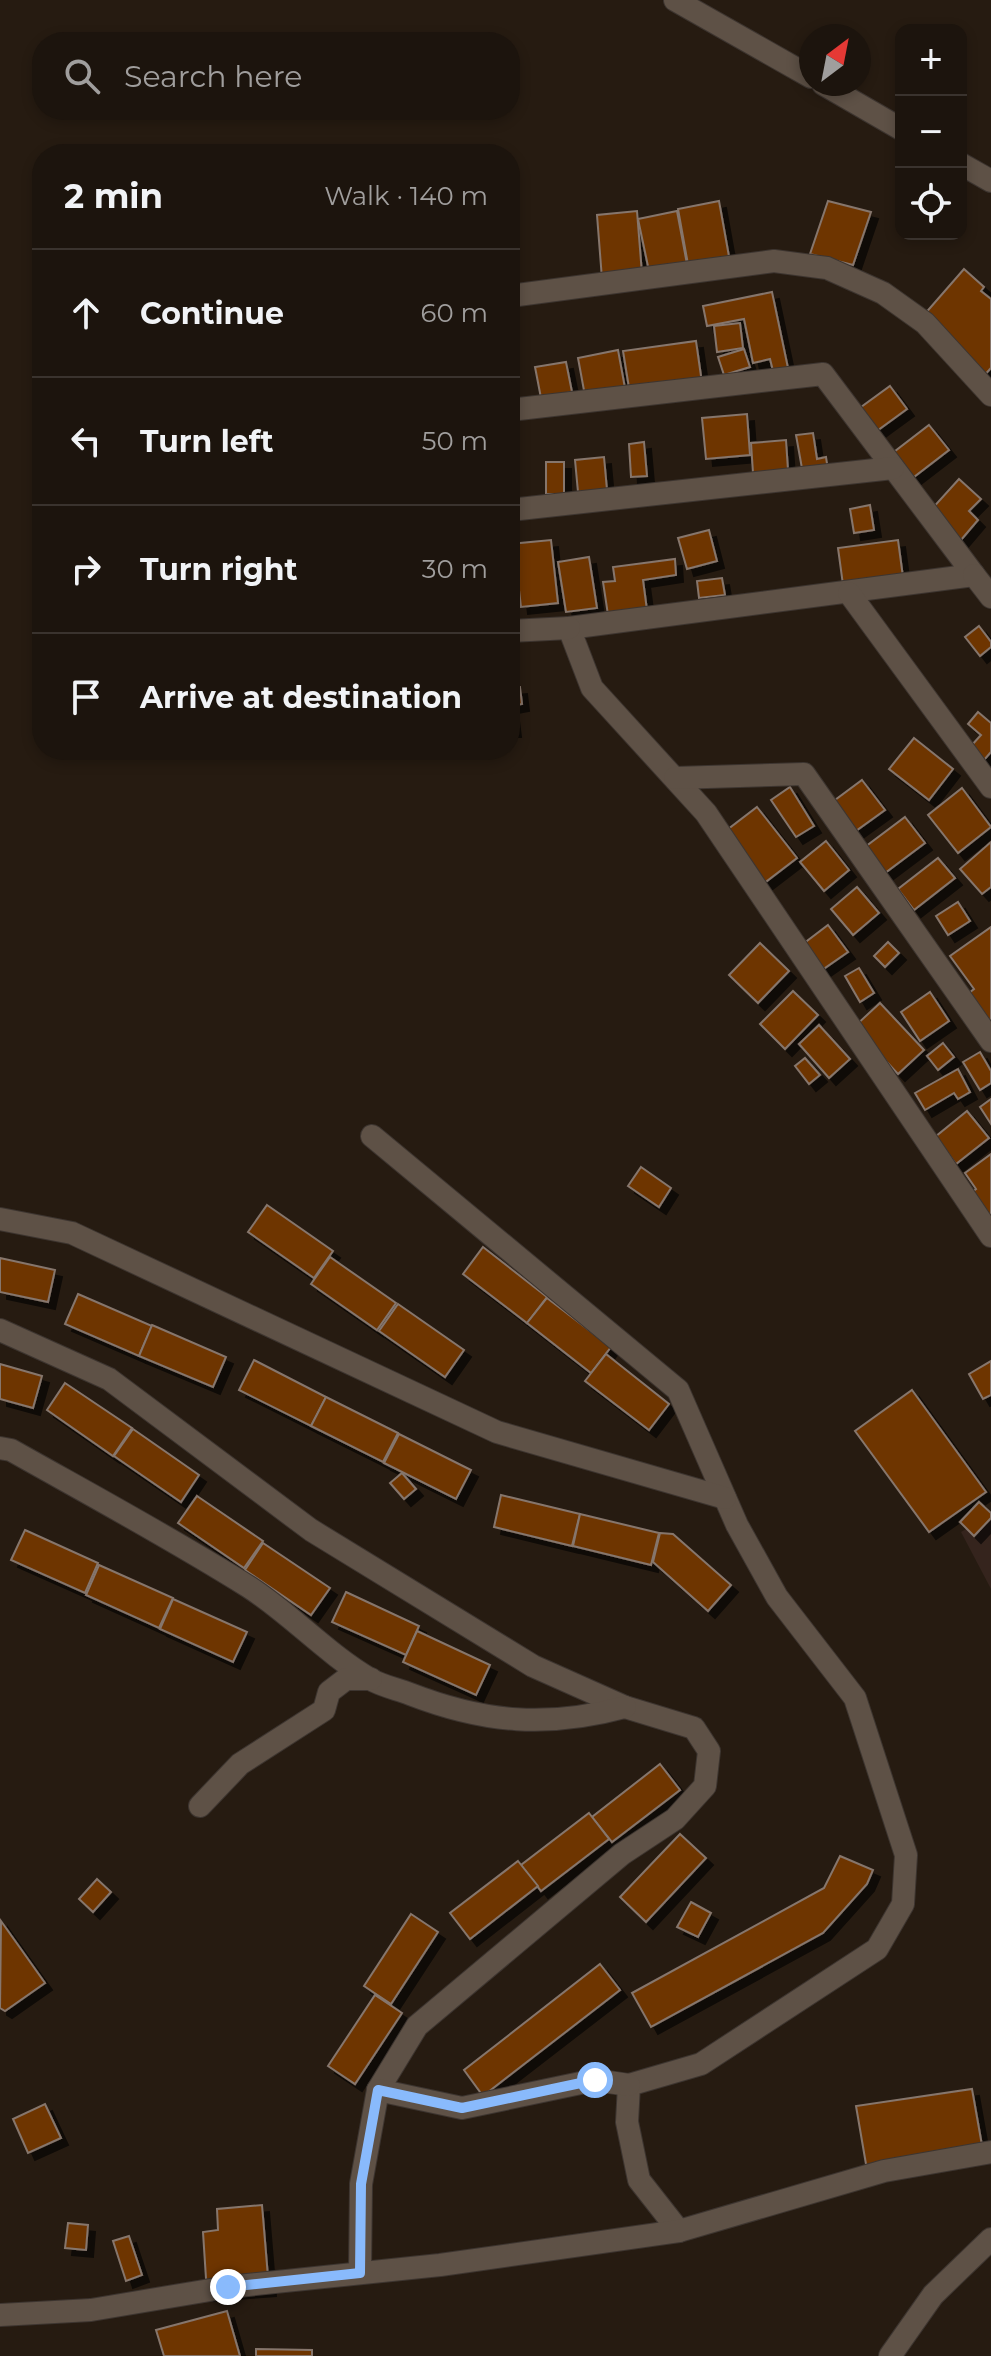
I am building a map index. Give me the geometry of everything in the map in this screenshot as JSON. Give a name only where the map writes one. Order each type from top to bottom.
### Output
[{"type":"street","points":[[675,0],[799,70]]},
{"type":"street","points":[[844,96],[895,126]]},
{"type":"street","points":[[967,167],[991,181]]},
{"type":"street","points":[[520,295],[774,261],[827,268],[883,293],[925,323],[991,395]]},
{"type":"street","points":[[520,409],[823,374],[986,589]]},
{"type":"street","points":[[520,509],[893,468]]},
{"type":"street","points":[[520,630],[569,628],[849,593],[986,589]]},
{"type":"street","points":[[849,593],[991,787]]},
{"type":"street","points":[[569,628],[592,688],[706,813],[991,1236]]},
{"type":"street","points":[[675,778],[804,774],[991,1041]]},
{"type":"street","points":[[372,1136],[678,1390],[725,1498],[777,1597],[855,1698],[906,1855],[903,1904],[877,1949],[701,2064],[629,2085],[595,2080],[462,2108],[378,2090]]},
{"type":"street","points":[[0,1219],[72,1233],[497,1432],[725,1498]]},
{"type":"street","points":[[0,1330],[109,1379],[311,1530],[533,1666],[625,1707],[694,1728],[709,1751],[705,1786],[675,1819],[622,1854],[417,2026],[378,2090],[361,2184],[360,2273]]},
{"type":"street","points":[[0,1448],[11,1450],[183,1546],[259,1594],[371,1679],[439,1705],[489,1718],[541,1722],[590,1717],[625,1707]]},
{"type":"street","points":[[200,1806],[240,1764],[324,1710],[329,1692],[346,1679],[371,1679]]},
{"type":"street","points":[[629,2085],[627,2122],[639,2180],[679,2231]]},
{"type":"street","points":[[1,2316],[91,2310],[228,2287],[679,2231],[884,2171],[991,2152]]},
{"type":"street","points":[[890,2356],[933,2295],[990,2238]]},
{"type":"shaded area","points":[[991,1515],[991,1589],[961,1532]]},
{"type":"building","points":[[719,201],[730,262],[689,270],[678,209]]},
{"type":"building","points":[[828,201],[871,212],[853,265],[810,254]]},
{"type":"building","points":[[637,211],[642,274],[602,279],[597,215]]},
{"type":"building","points":[[677,211],[687,264],[649,271],[638,219]]},
{"type":"building","points":[[964,269],[984,287],[981,291],[991,299],[991,368],[981,379],[923,316]]},
{"type":"building","points":[[772,292],[788,368],[773,371],[770,359],[753,363],[744,319],[707,326],[703,306]]},
{"type":"building","points":[[740,323],[743,348],[717,352],[714,326]]},
{"type":"building","points":[[696,341],[702,383],[630,394],[623,351]]},
{"type":"building","points":[[744,349],[750,367],[724,375],[718,357]]},
{"type":"building","points":[[618,350],[625,388],[585,396],[578,358]]},
{"type":"building","points":[[566,362],[572,392],[541,398],[535,367]]},
{"type":"building","points":[[890,386],[907,409],[874,433],[857,410]]},
{"type":"building","points":[[747,414],[750,455],[706,459],[702,418]]},
{"type":"building","points":[[929,425],[949,450],[910,480],[890,455]]},
{"type":"building","points":[[813,433],[817,459],[826,457],[828,470],[803,474],[796,435]]},
{"type":"building","points":[[786,440],[788,470],[753,473],[751,443]]},
{"type":"building","points":[[644,442],[647,476],[631,477],[629,444]]},
{"type":"building","points":[[604,457],[607,490],[578,492],[575,460]]},
{"type":"building","points":[[546,462],[564,462],[564,494],[546,494]]},
{"type":"building","points":[[959,479],[981,499],[969,511],[978,520],[961,540],[930,511]]},
{"type":"building","points":[[870,505],[874,530],[854,533],[850,509]]},
{"type":"building","points":[[709,530],[717,561],[687,569],[678,538]]},
{"type":"building","points":[[551,540],[558,603],[521,607],[520,543]]},
{"type":"building","points":[[898,540],[903,577],[843,585],[838,548]]},
{"type":"building","points":[[589,557],[597,608],[566,612],[558,562]]},
{"type":"building","points":[[675,559],[676,575],[643,580],[647,610],[608,615],[603,582],[615,581],[613,567]]},
{"type":"building","points":[[722,578],[725,595],[699,598],[697,581]]},
{"type":"building","points":[[979,626],[991,642],[991,647],[980,656],[965,637]]},
{"type":"building","points":[[978,712],[991,723],[991,752],[984,760],[970,747],[981,735],[968,724]]},
{"type":"building","points":[[914,738],[953,769],[929,800],[889,769]]},
{"type":"building","points":[[862,780],[885,810],[853,833],[831,803]]},
{"type":"building","points":[[790,787],[814,826],[796,837],[771,800]]},
{"type":"building","points":[[962,788],[991,827],[958,853],[928,815]]},
{"type":"building","points":[[757,807],[797,858],[763,884],[723,833]]},
{"type":"building","points":[[905,817],[925,843],[885,873],[865,847]]},
{"type":"building","points":[[826,841],[849,870],[824,891],[800,862]]},
{"type":"building","points":[[991,842],[991,887],[982,894],[960,869]]},
{"type":"building","points":[[938,858],[955,878],[914,910],[898,889]]},
{"type":"building","points":[[857,887],[879,913],[853,935],[831,909]]},
{"type":"building","points":[[958,902],[970,921],[948,935],[936,916]]},
{"type":"building","points":[[828,925],[848,952],[822,970],[803,944]]},
{"type":"building","points":[[991,927],[991,1024],[969,993],[974,989],[950,956]]},
{"type":"building","points":[[888,942],[899,953],[885,967],[874,956]]},
{"type":"building","points":[[760,943],[789,971],[758,1003],[729,975]]},
{"type":"building","points":[[859,968],[874,993],[860,1002],[845,976]]},
{"type":"building","points":[[793,991],[818,1015],[785,1049],[760,1024]]},
{"type":"building","points":[[930,992],[949,1021],[920,1041],[901,1012]]},
{"type":"building","points":[[880,1003],[924,1050],[898,1074],[854,1027]]},
{"type":"building","points":[[819,1025],[850,1059],[829,1078],[799,1044]]},
{"type":"building","points":[[943,1043],[954,1057],[938,1070],[927,1056]]},
{"type":"building","points":[[980,1052],[991,1071],[991,1083],[980,1090],[963,1062]]},
{"type":"building","points":[[805,1058],[820,1075],[809,1084],[795,1066]]},
{"type":"building","points":[[958,1069],[970,1092],[958,1099],[954,1093],[925,1110],[915,1093]]},
{"type":"building","points":[[991,1099],[991,1124],[980,1107]]},
{"type":"building","points":[[967,1111],[989,1138],[956,1164],[935,1137]]},
{"type":"building","points":[[991,1154],[991,1219],[971,1193],[976,1189],[965,1173]]},
{"type":"building","points":[[641,1167],[671,1188],[659,1207],[628,1186]]},
{"type":"building","points":[[267,1205],[333,1251],[314,1278],[248,1232]]},
{"type":"building","points":[[483,1247],[547,1297],[527,1323],[463,1274]]},
{"type":"building","points":[[330,1257],[396,1303],[377,1330],[311,1284]]},
{"type":"building","points":[[0,1258],[55,1270],[48,1302],[0,1292]]},
{"type":"building","points":[[78,1294],[152,1326],[139,1356],[65,1324]]},
{"type":"building","points":[[547,1298],[611,1347],[591,1373],[527,1323]]},
{"type":"building","points":[[398,1304],[464,1350],[445,1377],[379,1331]]},
{"type":"building","points":[[152,1325],[226,1357],[213,1387],[139,1356]]},
{"type":"building","points":[[606,1354],[669,1404],[649,1430],[585,1381]]},
{"type":"building","points":[[254,1360],[326,1397],[311,1426],[239,1390]]},
{"type":"building","points":[[991,1361],[991,1395],[983,1399],[969,1374]]},
{"type":"building","points":[[0,1364],[42,1376],[33,1408],[0,1399]]},
{"type":"building","points":[[65,1383],[132,1428],[113,1456],[47,1410]]},
{"type":"building","points":[[912,1390],[986,1492],[929,1532],[855,1431]]},
{"type":"building","points":[[326,1397],[398,1433],[383,1462],[311,1426]]},
{"type":"building","points":[[133,1429],[199,1475],[181,1502],[114,1456]]},
{"type":"building","points":[[399,1434],[471,1470],[456,1499],[384,1463]]},
{"type":"building","points":[[402,1473],[416,1489],[404,1499],[390,1483]]},
{"type":"building","points":[[501,1495],[580,1514],[572,1546],[494,1527]]},
{"type":"building","points":[[197,1496],[263,1541],[244,1568],[178,1523]]},
{"type":"building","points":[[979,1502],[991,1513],[991,1518],[974,1536],[960,1522]]},
{"type":"building","points":[[580,1514],[659,1533],[651,1565],[573,1546]]},
{"type":"building","points":[[25,1530],[98,1563],[85,1593],[11,1560]]},
{"type":"building","points":[[660,1533],[673,1534],[731,1585],[708,1611],[653,1562]]},
{"type":"building","points":[[263,1543],[330,1588],[311,1615],[245,1570]]},
{"type":"building","points":[[99,1565],[173,1598],[159,1628],[86,1595]]},
{"type":"building","points":[[346,1592],[419,1626],[406,1655],[332,1622]]},
{"type":"building","points":[[173,1599],[247,1632],[233,1662],[160,1629]]},
{"type":"building","points":[[417,1631],[490,1665],[476,1695],[403,1662]]},
{"type":"building","points":[[660,1764],[680,1790],[612,1842],[592,1817]]},
{"type":"building","points":[[589,1813],[609,1839],[541,1891],[521,1865]]},
{"type":"building","points":[[680,1834],[706,1858],[646,1922],[620,1897]]},
{"type":"building","points":[[840,1856],[873,1870],[867,1884],[823,1933],[651,2027],[632,1993],[824,1888]]},
{"type":"building","points":[[518,1861],[538,1886],[470,1939],[450,1913]]},
{"type":"building","points":[[97,1879],[111,1892],[93,1912],[79,1899]]},
{"type":"building","points":[[691,1902],[711,1913],[698,1937],[677,1927]]},
{"type":"building","points":[[411,1914],[438,1932],[391,2004],[364,1986]]},
{"type":"building","points":[[1,1921],[45,1983],[5,2011],[0,2008]]},
{"type":"building","points":[[600,1964],[620,1990],[483,2096],[464,2070]]},
{"type":"building","points":[[375,1995],[402,2013],[355,2084],[328,2066]]},
{"type":"building","points":[[972,2089],[983,2151],[867,2170],[856,2106]]},
{"type":"building","points":[[45,2104],[61,2138],[28,2153],[13,2119]]},
{"type":"building","points":[[262,2205],[269,2289],[207,2294],[203,2232],[218,2230],[217,2209]]},
{"type":"building","points":[[68,2223],[88,2225],[86,2250],[65,2248]]},
{"type":"building","points":[[129,2236],[142,2275],[126,2281],[113,2241]]},
{"type":"building","points":[[227,2311],[240,2356],[164,2356],[156,2330]]},
{"type":"building","points":[[256,2349],[312,2350],[312,2356],[256,2356]]},
{"type":"route","points":[[228,2287],[360,2273],[361,2184],[378,2090],[462,2108],[595,2080]]}]
